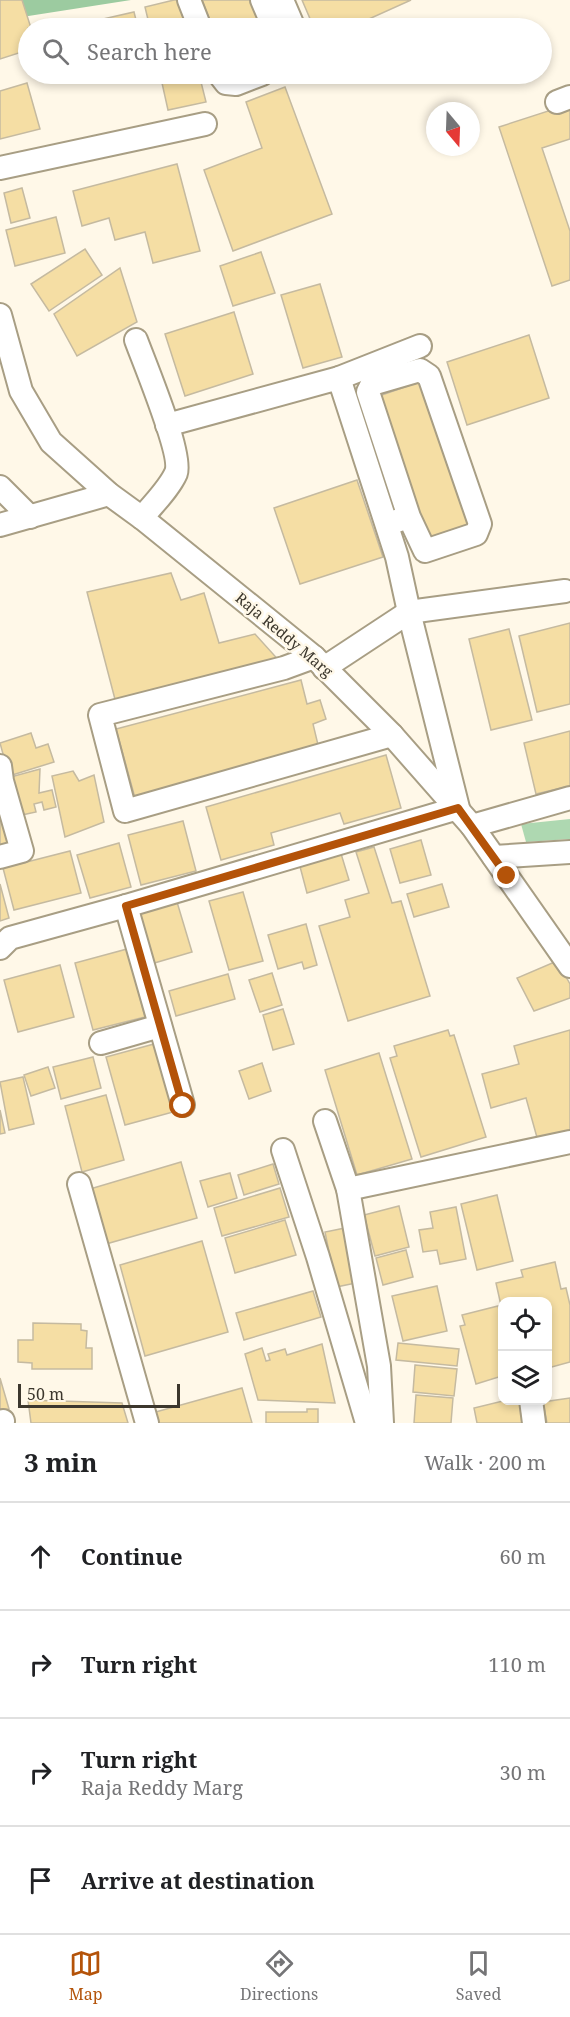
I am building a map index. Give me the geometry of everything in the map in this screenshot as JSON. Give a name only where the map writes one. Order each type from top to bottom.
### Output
[{"type":"street","points":[[189,0],[196,18]]},
{"type":"street","points":[[262,0],[270,18]]},
{"type":"street","points":[[282,0],[290,18]]},
{"type":"street","points":[[0,168],[205,124]]},
{"type":"street","name":"Raja Reddy Marg","points":[[0,315],[21,391],[51,442],[109,494],[142,518],[319,662],[392,735],[472,826],[570,966]]},
{"type":"street","points":[[136,340],[167,425],[178,464],[176,472],[142,518]]},
{"type":"street","points":[[167,425],[339,378],[420,346]]},
{"type":"street","points":[[398,557],[424,551],[476,534],[480,524],[429,376],[420,370],[372,384],[368,392],[409,517],[424,551]]},
{"type":"street","points":[[0,948],[10,938],[458,808],[409,612],[398,557],[339,378]]},
{"type":"street","points":[[0,487],[30,517]]},
{"type":"street","points":[[0,525],[109,494]]},
{"type":"street","points":[[387,524],[409,517]]},
{"type":"street","points":[[392,735],[125,811],[100,715],[284,668],[319,662],[409,612],[565,591]]},
{"type":"street","points":[[0,766],[2,781],[22,851],[0,857]]},
{"type":"street","points":[[472,826],[570,798]]},
{"type":"street","points":[[494,857],[570,852]]},
{"type":"street","points":[[126,906],[183,1106]]},
{"type":"street","points":[[101,1043],[160,1026]]},
{"type":"street","points":[[325,1121],[348,1189],[379,1366],[382,1423]]},
{"type":"street","points":[[348,1189],[570,1142]]},
{"type":"street","points":[[283,1150],[368,1423]]},
{"type":"street","points":[[79,1184],[147,1423]]},
{"type":"street","points":[[532,1405],[534,1423]]},
{"type":"green space","points":[[18,0],[131,0],[22,17]]},
{"type":"green space","points":[[570,819],[570,839],[526,842],[521,824]]},
{"type":"building","points":[[0,0],[22,0],[28,18],[18,18],[18,53],[0,59]]},
{"type":"building","points":[[183,0],[188,18],[148,18],[145,7]]},
{"type":"building","points":[[202,0],[252,0],[259,18],[209,18]]},
{"type":"building","points":[[302,0],[411,0],[371,18],[310,18]]},
{"type":"building","points":[[134,12],[136,18],[108,18]]},
{"type":"building","points":[[27,84],[40,129],[0,139],[0,91]]},
{"type":"building","points":[[162,84],[202,84],[206,102],[168,110]]},
{"type":"building","points":[[285,87],[332,214],[233,251],[204,170],[262,148],[246,102]]},
{"type":"building","points":[[570,104],[570,139],[542,148],[570,231],[570,280],[552,286],[499,127]]},
{"type":"building","points":[[177,164],[200,251],[153,263],[145,232],[115,240],[109,218],[82,226],[73,191]]},
{"type":"building","points":[[22,188],[30,218],[11,223],[4,193]]},
{"type":"building","points":[[56,217],[65,253],[15,266],[6,230]]},
{"type":"building","points":[[85,249],[102,275],[49,311],[31,284]]},
{"type":"building","points":[[261,252],[275,293],[233,306],[220,266]]},
{"type":"building","points":[[120,268],[137,322],[77,356],[54,314]]},
{"type":"building","points":[[320,284],[342,357],[303,368],[281,295]]},
{"type":"building","points":[[234,312],[253,374],[185,396],[165,334]]},
{"type":"building","points":[[529,335],[549,398],[467,425],[447,362]]},
{"type":"building","points":[[422,381],[473,527],[426,544],[376,397]]},
{"type":"building","points":[[357,480],[383,557],[300,584],[274,508]]},
{"type":"building","points":[[171,573],[181,600],[204,593],[219,643],[255,634],[283,665],[117,707],[87,592]]},
{"type":"building","points":[[570,623],[570,704],[537,712],[519,636]]},
{"type":"building","points":[[509,629],[532,720],[491,730],[469,639]]},
{"type":"building","points":[[301,680],[307,704],[320,700],[326,719],[313,724],[319,749],[135,798],[116,729]]},
{"type":"building","points":[[570,731],[570,786],[536,794],[524,743]]},
{"type":"building","points":[[31,733],[36,748],[48,744],[54,762],[9,776],[0,743]]},
{"type":"building","points":[[386,755],[401,808],[344,824],[340,813],[271,833],[274,845],[221,860],[206,807]]},
{"type":"building","points":[[40,769],[39,793],[52,790],[56,807],[44,810],[42,802],[34,804],[36,812],[17,816],[7,778]]},
{"type":"building","points":[[73,771],[79,781],[94,775],[104,822],[65,837],[52,776]]},
{"type":"building","points":[[0,808],[13,844],[0,848]]},
{"type":"building","points":[[183,821],[196,871],[141,885],[128,835]]},
{"type":"building","points":[[421,840],[431,875],[400,883],[390,849]]},
{"type":"building","points":[[119,843],[131,887],[90,898],[77,855]]},
{"type":"building","points":[[339,847],[349,880],[307,893],[298,859]]},
{"type":"building","points":[[374,847],[392,903],[401,901],[430,996],[348,1021],[319,926],[350,917],[345,900],[369,893],[356,852]]},
{"type":"building","points":[[70,851],[81,893],[14,910],[3,868]]},
{"type":"building","points":[[0,884],[9,918],[0,921]]},
{"type":"building","points":[[442,884],[449,907],[414,917],[407,894]]},
{"type":"building","points":[[243,892],[263,961],[229,970],[209,901]]},
{"type":"building","points":[[177,902],[192,952],[151,964],[136,913]]},
{"type":"building","points":[[306,924],[317,965],[304,969],[302,962],[278,969],[268,935]]},
{"type":"building","points":[[127,949],[145,1017],[93,1030],[75,963]]},
{"type":"building","points":[[557,961],[570,984],[570,998],[534,1011],[517,978]]},
{"type":"building","points":[[60,965],[74,1017],[18,1032],[4,980]]},
{"type":"building","points":[[272,973],[282,1005],[260,1012],[249,980]]},
{"type":"building","points":[[228,974],[235,999],[176,1016],[169,991]]},
{"type":"building","points":[[283,1009],[294,1044],[273,1050],[263,1015]]},
{"type":"building","points":[[448,1030],[450,1036],[454,1035],[486,1137],[421,1157],[390,1058],[397,1056],[394,1046]]},
{"type":"building","points":[[570,1030],[570,1132],[538,1141],[526,1098],[491,1108],[482,1074],[519,1064],[514,1046]]},
{"type":"building","points":[[154,1044],[173,1112],[125,1125],[106,1057]]},
{"type":"building","points":[[379,1053],[412,1159],[357,1175],[325,1070]]},
{"type":"building","points":[[93,1057],[101,1088],[61,1099],[53,1067]]},
{"type":"building","points":[[262,1063],[271,1091],[249,1099],[239,1071]]},
{"type":"building","points":[[48,1067],[55,1088],[31,1096],[24,1075]]},
{"type":"building","points":[[23,1077],[34,1124],[9,1130],[0,1082]]},
{"type":"building","points":[[106,1095],[124,1160],[82,1172],[65,1106]]},
{"type":"building","points":[[0,1110],[5,1133],[0,1134]]},
{"type":"building","points":[[181,1162],[197,1218],[106,1244],[90,1189]]},
{"type":"building","points":[[273,1164],[279,1184],[244,1195],[238,1175]]},
{"type":"building","points":[[230,1173],[237,1198],[208,1207],[200,1181]]},
{"type":"building","points":[[280,1188],[289,1217],[222,1236],[214,1208]]},
{"type":"building","points":[[497,1195],[513,1261],[477,1270],[461,1204]]},
{"type":"building","points":[[399,1206],[409,1247],[375,1256],[364,1215]]},
{"type":"building","points":[[456,1207],[466,1259],[440,1264],[437,1250],[423,1252],[419,1230],[433,1228],[430,1212]]},
{"type":"building","points":[[285,1220],[296,1255],[235,1273],[225,1238]]},
{"type":"building","points":[[350,1227],[361,1282],[336,1287],[325,1232]]},
{"type":"building","points":[[202,1241],[228,1332],[145,1356],[120,1265]]},
{"type":"building","points":[[406,1250],[413,1277],[383,1285],[376,1258]]},
{"type":"building","points":[[555,1262],[561,1289],[566,1288],[570,1305],[570,1362],[552,1367],[552,1297],[499,1297],[496,1283],[523,1277],[521,1270]]},
{"type":"building","points":[[437,1286],[447,1331],[403,1341],[392,1296]]},
{"type":"building","points":[[313,1291],[321,1317],[244,1340],[236,1313]]},
{"type":"building","points":[[498,1306],[498,1377],[476,1384],[460,1326],[465,1325],[462,1315]]},
{"type":"building","points":[[33,1323],[81,1324],[81,1330],[87,1331],[86,1348],[92,1348],[92,1369],[32,1369],[32,1363],[18,1362],[18,1340],[33,1340]]},
{"type":"building","points":[[398,1343],[459,1349],[457,1366],[396,1360]]},
{"type":"building","points":[[322,1344],[335,1403],[258,1400],[245,1354],[262,1348],[266,1361],[270,1360],[268,1354],[285,1349],[287,1355]]},
{"type":"building","points":[[415,1365],[457,1369],[454,1396],[413,1392]]},
{"type":"building","points":[[0,1378],[9,1409],[0,1411]]},
{"type":"building","points":[[242,1388],[252,1423],[155,1423],[152,1413]]},
{"type":"building","points":[[416,1395],[453,1398],[451,1423],[414,1423]]},
{"type":"building","points":[[570,1398],[570,1423],[547,1423],[544,1405],[552,1405],[552,1401]]},
{"type":"building","points":[[28,1400],[122,1403],[128,1423],[31,1423]]},
{"type":"building","points":[[498,1402],[498,1405],[526,1405],[530,1423],[477,1423],[474,1408]]},
{"type":"building","points":[[307,1409],[318,1409],[318,1423],[266,1423],[266,1412],[307,1412]]},
{"type":"route","points":[[183,1106],[126,906],[458,808],[507,876]]}]
